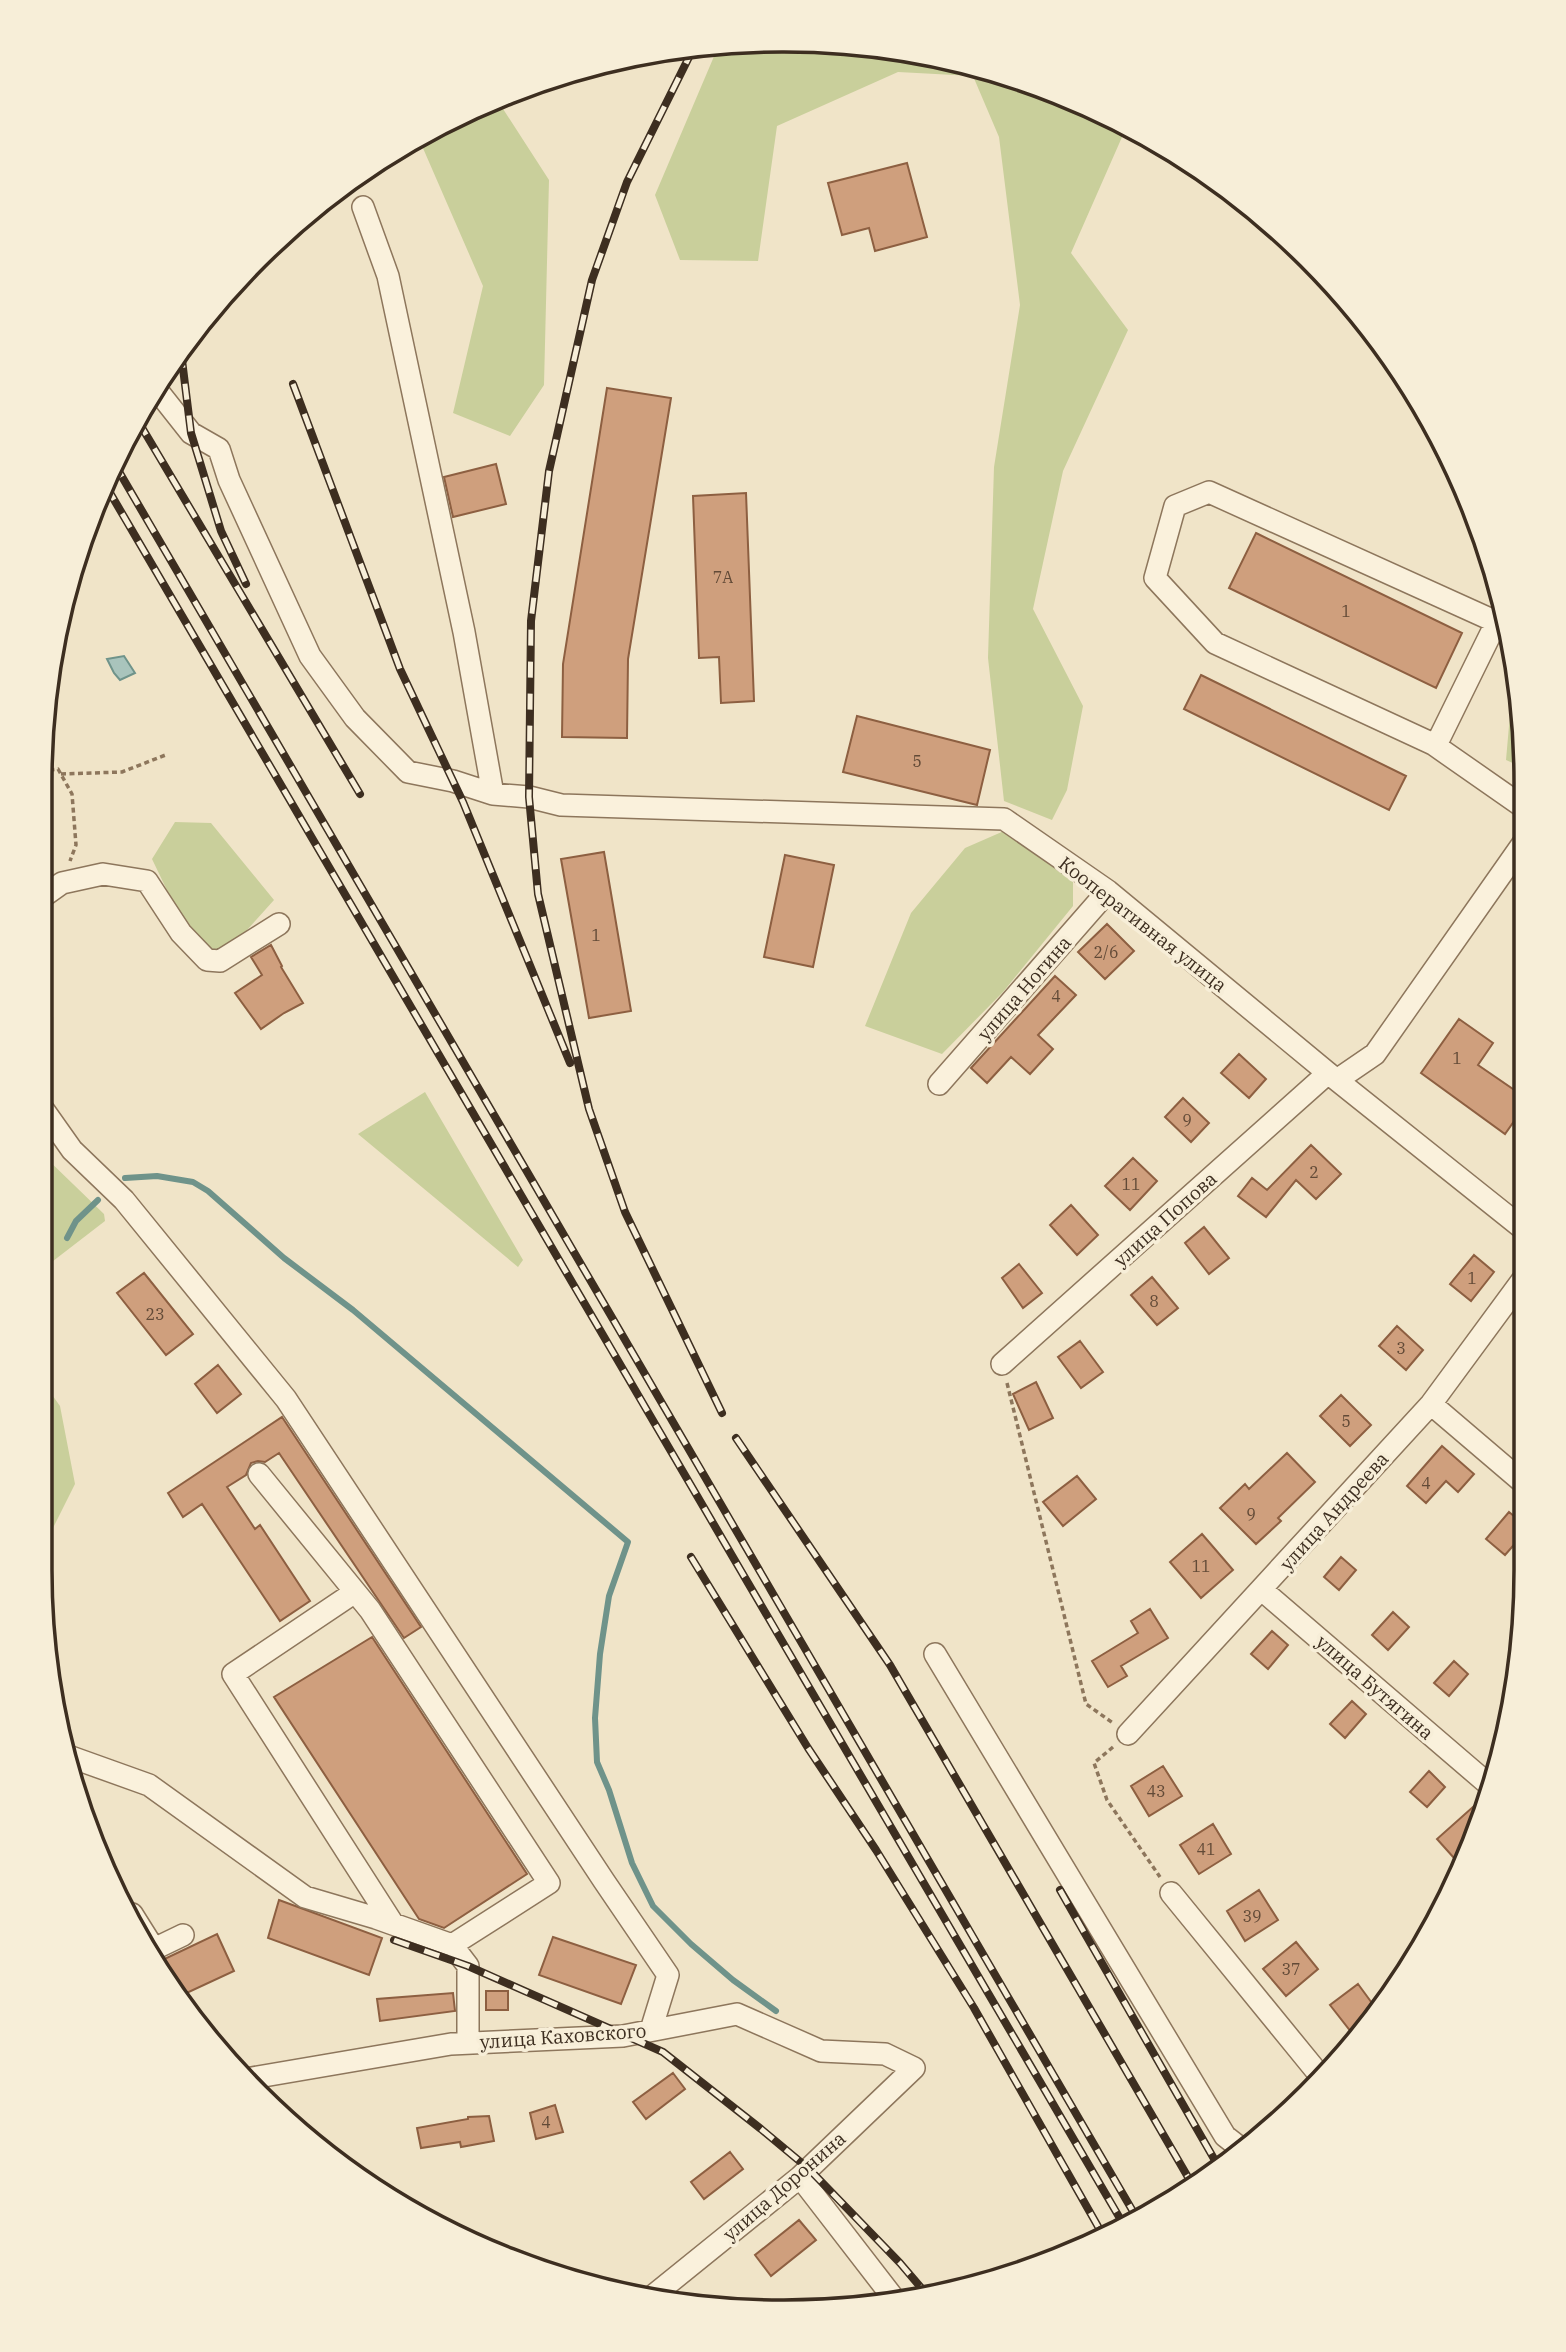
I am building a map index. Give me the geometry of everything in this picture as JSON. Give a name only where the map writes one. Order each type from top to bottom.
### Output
[{"type":"street","points":[[363,207],[388,276],[464,632],[493,794]]},
{"type":"street","name":"Кооперативная улица","points":[[163,398],[191,433],[219,449],[229,480],[310,656],[355,718],[408,772],[453,781],[493,794],[529,797],[561,805],[1004,819],[1108,891],[1333,1077],[1514,1221]]},
{"type":"street","points":[[1494,619],[1209,492],[1175,506],[1155,578],[1214,643],[1436,746],[1514,801]]},
{"type":"street","points":[[1436,746],[1496,627]]},
{"type":"street","name":"улица Попова","points":[[1002,1364],[1333,1077],[1375,1054],[1514,856]]},
{"type":"street","points":[[52,890],[62,883],[103,874],[148,881],[181,933],[207,960],[220,961],[279,924]]},
{"type":"street","name":"улица Ногина","points":[[939,1084],[1108,891]]},
{"type":"street","points":[[52,1122],[72,1150],[124,1200],[286,1399],[668,1975],[651,2030]]},
{"type":"street","name":"улица Андреева","points":[[1128,1734],[1431,1404],[1514,1291]]},
{"type":"street","points":[[1431,1404],[1514,1475]]},
{"type":"street","points":[[259,1474],[370,1611],[549,1883],[452,1945]]},
{"type":"street","name":"улица Бутягина","points":[[1262,1590],[1483,1779]]},
{"type":"street","points":[[355,1592],[233,1674],[393,1924]]},
{"type":"street","points":[[935,1654],[1225,2136],[1235,2144]]},
{"type":"street","points":[[77,1759],[149,1785],[305,1898],[452,1945],[468,1966],[468,2043]]},
{"type":"street","points":[[1171,1893],[1315,2070]]},
{"type":"street","points":[[158,1947],[183,1935]]},
{"type":"street","name":"улица Каховского","points":[[258,2077],[451,2044],[623,2036],[737,2014],[821,2051],[885,2054],[914,2068]]},
{"type":"street","name":"улица Доронина","points":[[662,2289],[800,2177],[914,2068]]},
{"type":"street","points":[[800,2177],[888,2291]]},
{"type":"path","points":[[61,774],[121,772],[168,754]]},
{"type":"path","points":[[53,770],[58,769],[72,794],[76,845],[62,883]]},
{"type":"path","points":[[1002,1364],[1086,1704],[1128,1734],[1094,1763],[1107,1800],[1171,1893]]},
{"type":"green space","points":[[783,52],[831,54],[878,59],[966,76],[898,72],[777,126],[758,261],[680,260],[655,195],[714,56]]},
{"type":"green space","points":[[974,77],[1063,108],[1122,137],[1071,253],[1128,330],[1063,471],[1033,609],[1083,706],[1067,790],[1052,820],[1004,801],[988,658],[994,467],[1020,305],[999,137]]},
{"type":"green space","points":[[503,108],[549,180],[544,385],[510,436],[453,413],[483,286],[423,148]]},
{"type":"green space","points":[[1510,715],[1513,763],[1506,760]]},
{"type":"green space","points":[[175,822],[211,823],[274,900],[239,939],[212,953],[176,909],[152,859]]},
{"type":"green space","points":[[1004,831],[1073,882],[1073,906],[1003,992],[942,1054],[865,1026],[911,913],[965,848]]},
{"type":"green space","points":[[425,1092],[523,1260],[518,1267],[358,1134]]},
{"type":"green space","points":[[52,1164],[104,1214],[105,1221],[52,1262]]},
{"type":"green space","points":[[52,1395],[60,1406],[75,1484],[52,1530]]},
{"type":"water","points":[[124,656],[135,673],[120,680],[107,659]]},
{"type":"building","points":[[907,163],[927,237],[875,251],[869,228],[842,235],[828,183]]},
{"type":"building","points":[[607,388],[671,398],[628,659],[627,738],[562,737],[563,664]]},
{"type":"building","points":[[496,464],[506,504],[453,517],[444,477]]},
{"type":"building","points":[[746,493],[754,701],[721,703],[719,657],[699,658],[693,496]]},
{"type":"building","points":[[1256,533],[1462,633],[1436,688],[1229,588]]},
{"type":"building","points":[[1201,675],[1406,776],[1389,810],[1184,709]]},
{"type":"building","points":[[857,716],[990,750],[977,805],[843,772]]},
{"type":"building","points":[[604,852],[631,1011],[589,1018],[561,859]]},
{"type":"building","points":[[785,855],[834,865],[813,967],[764,957]]},
{"type":"building","points":[[1107,924],[1134,951],[1105,979],[1078,952]]},
{"type":"building","points":[[271,945],[303,1003],[261,1029],[235,993],[262,975],[251,957]]},
{"type":"building","points":[[1055,976],[1076,995],[1038,1035],[1053,1049],[1030,1074],[1011,1057],[987,1083],[971,1068]]},
{"type":"building","points":[[1459,1019],[1493,1043],[1478,1065],[1514,1090],[1514,1121],[1505,1134],[1421,1073]]},
{"type":"building","points":[[1239,1054],[1266,1079],[1249,1098],[1221,1073]]},
{"type":"building","points":[[1183,1098],[1209,1123],[1191,1142],[1165,1117]]},
{"type":"building","points":[[1311,1145],[1341,1174],[1316,1199],[1296,1180],[1266,1217],[1238,1196],[1252,1178],[1267,1190]]},
{"type":"building","points":[[1133,1158],[1157,1181],[1130,1210],[1105,1186]]},
{"type":"building","points":[[1071,1205],[1098,1235],[1077,1255],[1050,1225]]},
{"type":"building","points":[[1204,1227],[1229,1258],[1209,1274],[1185,1243]]},
{"type":"building","points":[[1474,1255],[1494,1272],[1471,1301],[1450,1284]]},
{"type":"building","points":[[1019,1264],[1042,1293],[1023,1308],[1002,1278]]},
{"type":"building","points":[[144,1273],[193,1334],[166,1355],[117,1293]]},
{"type":"building","points":[[1152,1277],[1178,1308],[1157,1325],[1131,1295]]},
{"type":"building","points":[[1397,1326],[1423,1350],[1406,1370],[1379,1346]]},
{"type":"building","points":[[1080,1341],[1103,1372],[1081,1388],[1058,1357]]},
{"type":"building","points":[[218,1365],[241,1394],[217,1413],[195,1384]]},
{"type":"building","points":[[1036,1382],[1053,1418],[1029,1430],[1013,1394]]},
{"type":"building","points":[[1341,1395],[1371,1425],[1350,1446],[1320,1416]]},
{"type":"building","points":[[282,1417],[421,1627],[404,1638],[279,1453],[265,1462],[251,1463],[246,1475],[227,1487],[255,1529],[260,1525],[310,1601],[280,1621],[202,1504],[183,1517],[168,1493]]},
{"type":"building","points":[[1442,1446],[1474,1474],[1458,1492],[1446,1481],[1426,1503],[1407,1486]]},
{"type":"building","points":[[1287,1453],[1315,1482],[1278,1518],[1281,1521],[1256,1544],[1220,1508],[1245,1484],[1249,1489]]},
{"type":"building","points":[[1077,1476],[1096,1499],[1063,1526],[1043,1502]]},
{"type":"building","points":[[1509,1512],[1514,1516],[1514,1545],[1505,1555],[1486,1539]]},
{"type":"building","points":[[1202,1534],[1233,1570],[1201,1598],[1170,1562]]},
{"type":"building","points":[[1341,1557],[1356,1570],[1339,1590],[1324,1577]]},
{"type":"building","points":[[1150,1609],[1168,1638],[1121,1666],[1127,1676],[1108,1687],[1092,1661],[1138,1633],[1131,1621]]},
{"type":"building","points":[[1393,1612],[1409,1627],[1388,1650],[1372,1635]]},
{"type":"building","points":[[1272,1631],[1288,1645],[1268,1669],[1251,1654]]},
{"type":"building","points":[[372,1637],[527,1874],[444,1928],[419,1919],[274,1697]]},
{"type":"building","points":[[1454,1661],[1468,1674],[1449,1696],[1434,1683]]},
{"type":"building","points":[[1352,1701],[1366,1714],[1345,1738],[1330,1724]]},
{"type":"building","points":[[1163,1766],[1182,1796],[1149,1816],[1131,1786]]},
{"type":"building","points":[[1429,1771],[1445,1787],[1427,1807],[1410,1792]]},
{"type":"building","points":[[1474,1806],[1454,1858],[1437,1839]]},
{"type":"building","points":[[1213,1824],[1231,1854],[1199,1874],[1180,1845]]},
{"type":"building","points":[[1259,1890],[1278,1920],[1245,1941],[1227,1911]]},
{"type":"building","points":[[279,1900],[382,1938],[369,1975],[268,1938]]},
{"type":"building","points":[[217,1934],[234,1971],[188,1992],[166,1958]]},
{"type":"building","points":[[553,1937],[636,1965],[621,2004],[539,1975]]},
{"type":"building","points":[[1296,1942],[1318,1969],[1286,1996],[1263,1969]]},
{"type":"building","points":[[1358,1984],[1371,2002],[1350,2030],[1330,2005]]},
{"type":"building","points":[[486,1991],[508,1991],[508,2010],[486,2010]]},
{"type":"building","points":[[453,1993],[455,2011],[380,2021],[377,1999]]},
{"type":"building","points":[[673,2073],[685,2089],[646,2119],[633,2102]]},
{"type":"building","points":[[555,2105],[563,2132],[536,2139],[530,2113]]},
{"type":"building","points":[[489,2116],[494,2141],[461,2147],[460,2142],[421,2148],[417,2128],[468,2117]]},
{"type":"building","points":[[730,2152],[743,2169],[704,2199],[691,2182]]},
{"type":"building","points":[[799,2220],[816,2240],[771,2276],[755,2255]]},
{"type":"waterway","points":[[125,1178],[157,1176],[193,1182],[208,1191],[284,1258],[353,1310],[628,1542],[609,1596],[600,1654],[595,1718],[597,1762],[609,1790],[632,1863],[653,1906],[733,1980],[776,2011]]},
{"type":"waterway","points":[[67,1238],[76,1221],[98,1200]]},
{"type":"railway","points":[[688,59],[627,182],[592,280],[549,471],[531,621],[529,797],[538,894],[589,1109],[625,1212],[722,1413]]},
{"type":"railway","points":[[183,367],[191,433],[221,531],[246,584]]},
{"type":"railway","points":[[293,384],[400,669],[463,802],[570,1063]]},
{"type":"railway","points":[[144,430],[360,794]]},
{"type":"railway","points":[[121,475],[1132,2210]]},
{"type":"railway","points":[[112,495],[1119,2217]]},
{"type":"railway","points":[[736,1438],[890,1665],[1188,2177]]},
{"type":"railway","points":[[691,1557],[808,1748],[876,1850],[974,2008],[1099,2227]]},
{"type":"railway","points":[[1060,1890],[1214,2159]]},
{"type":"railway","points":[[394,1940],[468,1966],[663,2052],[809,2169],[920,2286]]}]
